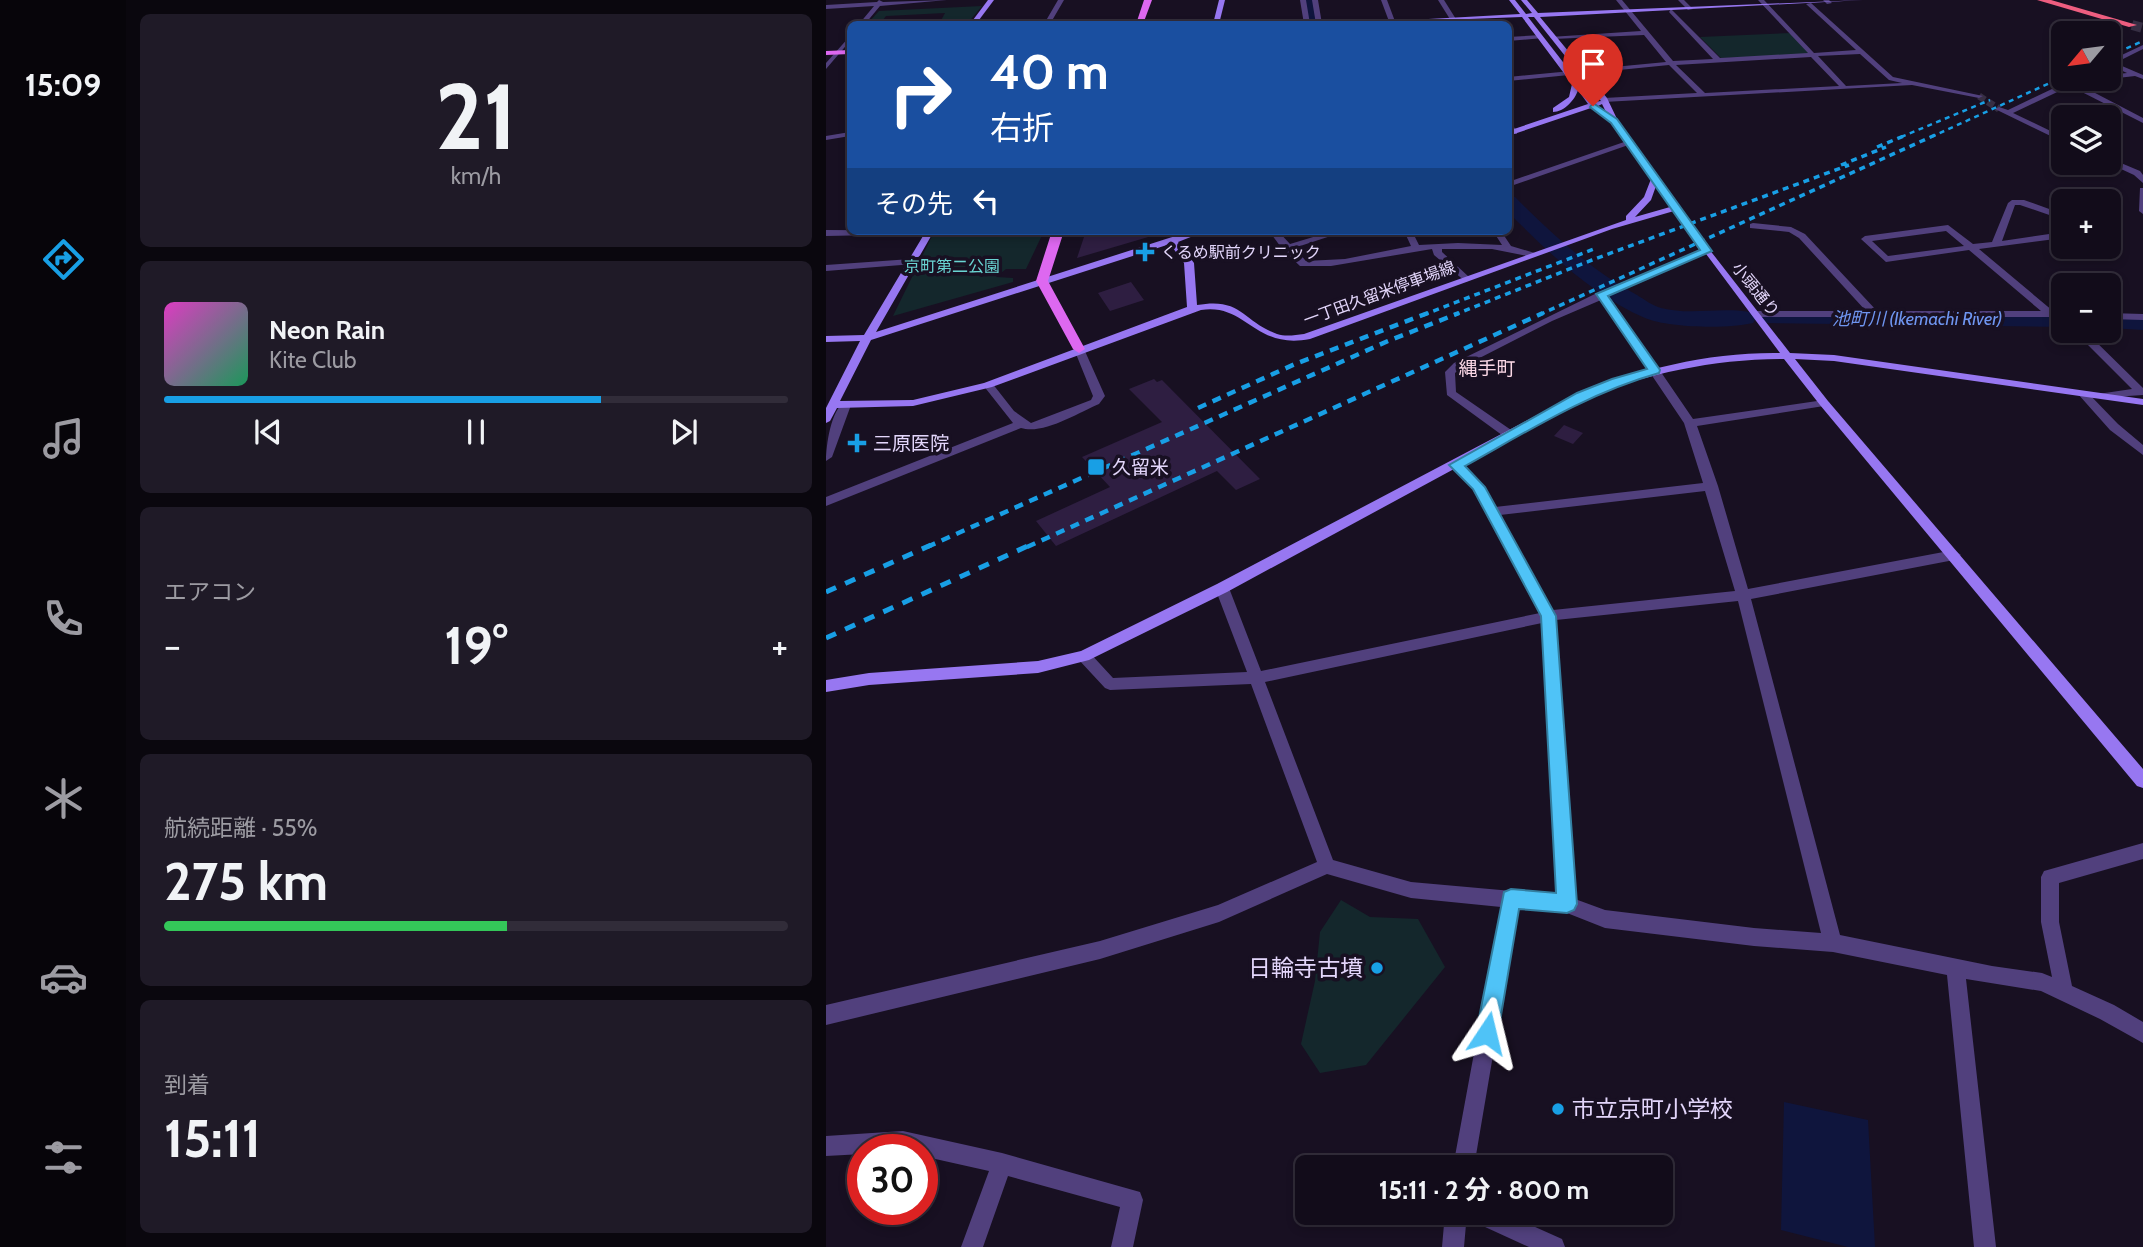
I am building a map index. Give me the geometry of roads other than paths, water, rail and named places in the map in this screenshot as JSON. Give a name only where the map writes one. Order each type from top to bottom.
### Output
[{"type":"highway","points":[[2041,0],[2135,24],[2055,0]]},
{"type":"main road","points":[[1140,21],[1148,0]]},
{"type":"main road","points":[[826,53],[847,52]]},
{"type":"main road","points":[[1057,235],[1042,281],[1079,349]]},
{"type":"street","points":[[826,7],[944,0]]},
{"type":"street","points":[[975,21],[991,0]]},
{"type":"street","points":[[1049,21],[1061,0]]},
{"type":"street","points":[[1217,21],[1222,0]]},
{"type":"street","points":[[1303,0],[1306,21]]},
{"type":"street","points":[[1315,0],[1318,21]]},
{"type":"street","points":[[1384,0],[1391,21]]},
{"type":"street","points":[[1441,0],[1454,21]]},
{"type":"street","points":[[1512,0],[1592,103],[1614,121]]},
{"type":"street","points":[[1524,0],[1604,100],[1614,121],[1676,208]]},
{"type":"street","points":[[1619,0],[1644,33],[1703,94]]},
{"type":"street","points":[[1681,0],[1690,9]]},
{"type":"street","points":[[1762,0],[1843,88]]},
{"type":"street","points":[[1465,21],[1522,15],[1860,0]]},
{"type":"street","points":[[865,21],[881,2]]},
{"type":"street","points":[[1809,4],[1891,79],[1909,85],[1979,96]]},
{"type":"street","points":[[1671,10],[1717,59]]},
{"type":"street","points":[[1553,37],[1644,33]]},
{"type":"street","points":[[1512,39],[1541,37]]},
{"type":"street","points":[[826,68],[847,42]]},
{"type":"street","points":[[2121,58],[2142,49]]},
{"type":"street","points":[[1512,79],[1717,59],[1861,52]]},
{"type":"street","points":[[2121,68],[2139,76]]},
{"type":"street","points":[[2121,77],[2139,76]]},
{"type":"street","points":[[1556,110],[1572,98],[1576,83]]},
{"type":"street","points":[[1512,123],[1604,100],[1909,85]]},
{"type":"street","points":[[2008,113],[2053,91]]},
{"type":"street","points":[[2090,91],[2143,121]]},
{"type":"street","points":[[1512,133],[1566,115],[1592,103]]},
{"type":"street","points":[[1999,109],[2051,135]]},
{"type":"street","points":[[2129,114],[2143,110]]},
{"type":"street","points":[[1566,115],[1614,121]]},
{"type":"street","points":[[826,138],[847,134]]},
{"type":"street","points":[[1512,184],[1630,143]]},
{"type":"street","points":[[2121,166],[2137,173],[2143,181]]},
{"type":"street","points":[[1625,222],[1648,198],[1655,178]]},
{"type":"street","points":[[2143,190],[2143,211]]},
{"type":"street","points":[[1996,244],[2012,203],[2021,202],[2051,212]]},
{"type":"street","name":"一丁田久留米停車場線","points":[[839,405],[913,403],[988,385],[1079,349],[1192,309],[1209,306],[1229,308],[1274,338],[1288,340],[1320,333],[1564,243],[1676,208]]},
{"type":"street","name":"小頭通り","points":[[1676,208],[1824,403],[2143,781]]},
{"type":"street","points":[[1753,226],[1791,230],[1802,236],[1875,315]]},
{"type":"street","points":[[2051,237],[1972,248],[1886,259],[1865,239],[1948,228],[1972,248],[2051,308]]},
{"type":"street","points":[[826,233],[847,233]]},
{"type":"street","points":[[826,457],[839,405],[867,338],[927,235]]},
{"type":"street","points":[[826,339],[867,338],[1185,235]]},
{"type":"street","points":[[1276,235],[1303,264],[1321,265],[1416,247],[1508,248],[1536,253]]},
{"type":"street","points":[[1286,248],[1329,235]]},
{"type":"street","points":[[1410,235],[1416,247]]},
{"type":"street","points":[[1500,235],[1508,248]]},
{"type":"street","points":[[1172,240],[1189,263],[1192,309]]},
{"type":"street","points":[[1437,247],[1437,253],[1466,279]]},
{"type":"street","points":[[1510,435],[1451,393],[1451,372],[1458,365],[1602,294],[1706,251]]},
{"type":"street","points":[[826,268],[911,262]]},
{"type":"street","points":[[1602,294],[1690,423],[1712,486],[1743,595],[1833,943]]},
{"type":"street","points":[[1756,314],[2051,315]]},
{"type":"street","points":[[2121,316],[2143,317]]},
{"type":"street","points":[[2091,343],[2142,395]]},
{"type":"street","points":[[988,385],[1020,424],[1032,428],[1095,402],[1099,392],[1079,349]]},
{"type":"street","points":[[826,686],[869,679],[1038,667],[1083,656],[1222,588],[1581,396],[1616,381],[1654,370],[1718,358],[1788,354],[1834,358],[2083,394],[2142,395]]},
{"type":"street","points":[[2083,394],[2143,451]]},
{"type":"street","points":[[1690,423],[1824,403]]},
{"type":"street","points":[[826,419],[839,405]]},
{"type":"street","points":[[826,502],[1020,424]]},
{"type":"street","points":[[1456,465],[1478,487],[1549,616],[1567,904]]},
{"type":"street","points":[[1493,512],[1712,486]]},
{"type":"street","points":[[1083,656],[1110,684],[1257,678],[1549,616],[1743,595],[1954,555]]},
{"type":"street","points":[[1222,588],[1327,866]]},
{"type":"street","points":[[2064,990],[2050,922],[2050,877],[2143,851]]},
{"type":"street","points":[[826,1015],[1100,950],[1219,913],[1327,866],[1411,890],[1567,904],[1605,919],[1754,937],[1833,943],[2042,982],[2064,990],[2143,1033]]},
{"type":"street","points":[[1466,1155],[1511,898]]},
{"type":"street","points":[[1955,967],[1985,1247]]},
{"type":"street","points":[[826,1146],[903,1142],[1002,1164],[1132,1200],[1122,1247]]},
{"type":"street","points":[[972,1247],[1002,1164]]},
{"type":"street","points":[[1453,1247],[1456,1225]]},
{"type":"street","points":[[1506,1225],[1554,1247]]},
{"type":"waterway","name":"池町川 (Ikemachi River)","points":[[1309,0],[1312,21]]},
{"type":"waterway","name":"池町川 (Ikemachi River)","points":[[1512,205],[1553,246],[1615,292],[1654,314],[1702,320],[1745,318]]},
{"type":"waterway","name":"池町川 (Ikemachi River)","points":[[1772,318],[2051,320]]},
{"type":"waterway","name":"池町川 (Ikemachi River)","points":[[2121,322],[2143,323]]},
{"type":"tunnel","points":[[2132,25],[2143,28]]},
{"type":"tunnel","points":[[1979,96],[1999,109]]},
{"type":"railway","points":[[2121,51],[2143,41]]},
{"type":"railway","points":[[1931,137],[2051,82]]},
{"type":"railway","points":[[1901,137],[1990,100]]},
{"type":"railway","points":[[1877,147],[1906,135]]},
{"type":"railway","points":[[1539,315],[1935,135]]},
{"type":"railway","points":[[1841,165],[1886,147]]},
{"type":"railway","points":[[1454,315],[1592,260],[1849,165]]},
{"type":"railway","points":[[1423,315],[1594,249]]},
{"type":"railway","points":[[1198,408],[1295,364],[1428,313]]},
{"type":"railway","points":[[927,547],[1388,341],[1459,313]]},
{"type":"railway","points":[[1027,547],[1543,313]]},
{"type":"railway","points":[[826,592],[931,545]]},
{"type":"railway","points":[[826,638],[1030,545]]},
{"type":"place","name":"くるめ駅前クリニック","points":[[1145,252]]},
{"type":"place","name":"三原医院","points":[[857,443]]},
{"type":"place","name":"久留米","points":[[1096,467]]},
{"type":"place","name":"日輪寺古墳","points":[[1377,968]]},
{"type":"place","name":"市立京町小学校","points":[[1558,1109]]},
{"type":"district","name":"縄手町","points":[[1487,368]]},
{"type":"park label","name":"京町第二公園","points":[[952,266]]}]
